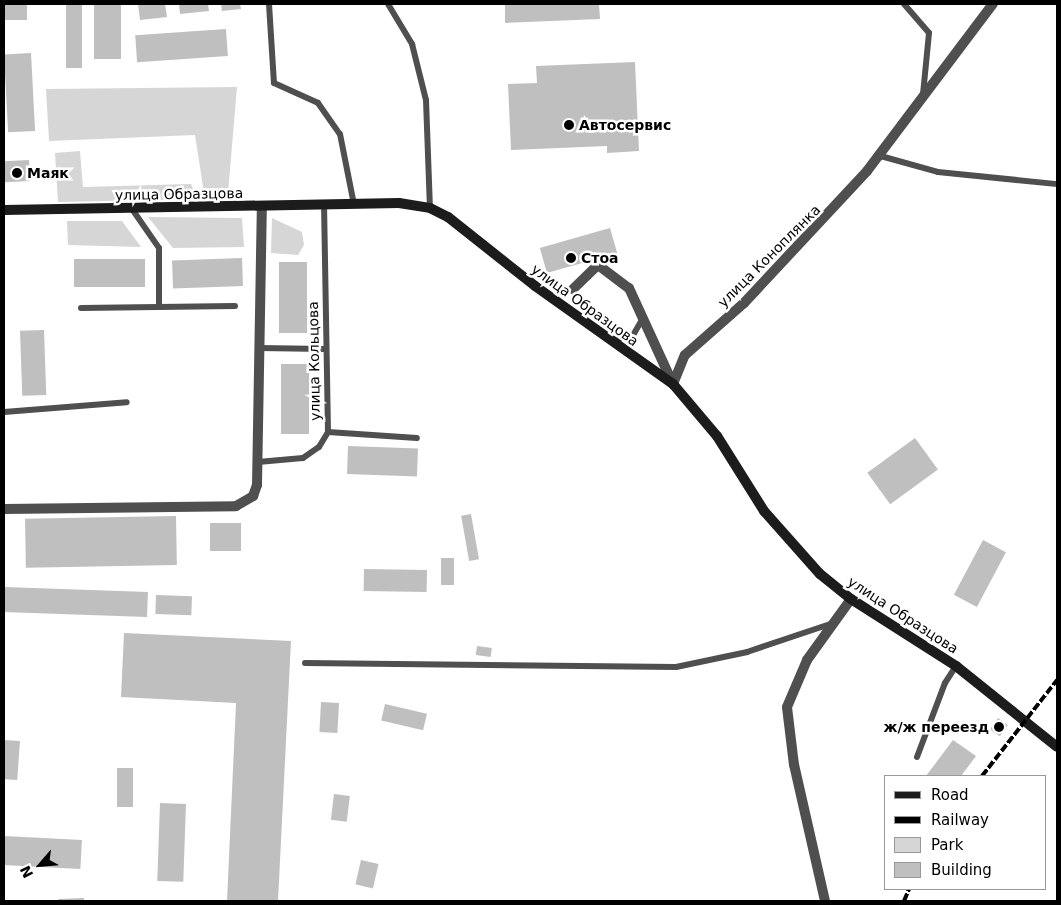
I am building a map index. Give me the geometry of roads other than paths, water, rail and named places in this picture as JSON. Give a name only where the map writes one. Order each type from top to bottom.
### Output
[{"type":"main road","name":"улица Образцова","points":[[4,210],[324,207],[399,203],[430,208],[448,216],[605,338],[673,384],[717,436],[764,511],[820,574],[850,599],[956,666],[1057,747]]},
{"type":"street","name":"улица Коноплянка","points":[[673,384],[685,355],[744,303],[825,220],[922,100],[993,4]]},
{"type":"street","points":[[4,509],[236,506],[253,496],[258,462],[262,207]]},
{"type":"street","points":[[573,289],[598,265],[629,288],[673,384]]},
{"type":"street","points":[[825,901],[794,765],[787,706],[806,660],[850,599]]},
{"type":"lane","points":[[269,4],[274,83],[318,103],[340,134],[354,205]]},
{"type":"lane","points":[[388,4],[412,44],[426,100],[430,208]]},
{"type":"lane","points":[[904,4],[929,33],[922,100]]},
{"type":"lane","points":[[877,155],[938,172],[1057,184]]},
{"type":"lane","name":"улица Кольцова","points":[[258,462],[303,458],[319,447],[328,432],[324,207]]},
{"type":"lane","points":[[132,209],[159,248],[158,307]]},
{"type":"lane","points":[[81,308],[235,306]]},
{"type":"lane","points":[[605,338],[624,341],[632,337],[643,316]]},
{"type":"lane","points":[[259,348],[326,348]]},
{"type":"lane","points":[[4,412],[127,402]]},
{"type":"lane","points":[[328,432],[417,438]]},
{"type":"lane","points":[[305,663],[676,668],[747,652],[834,622]]},
{"type":"lane","points":[[917,758],[945,682],[956,666]]},
{"type":"railway","points":[[983,775],[1057,680]]},
{"type":"railway","points":[[904,901],[909,890]]},
{"type":"place","name":"Автосервис","points":[[569,125]]},
{"type":"place","name":"Маяк","points":[[17,173]]},
{"type":"place","name":"Стоа","points":[[571,258]]},
{"type":"place","name":"ж/ж переезд","points":[[999,727]]}]
